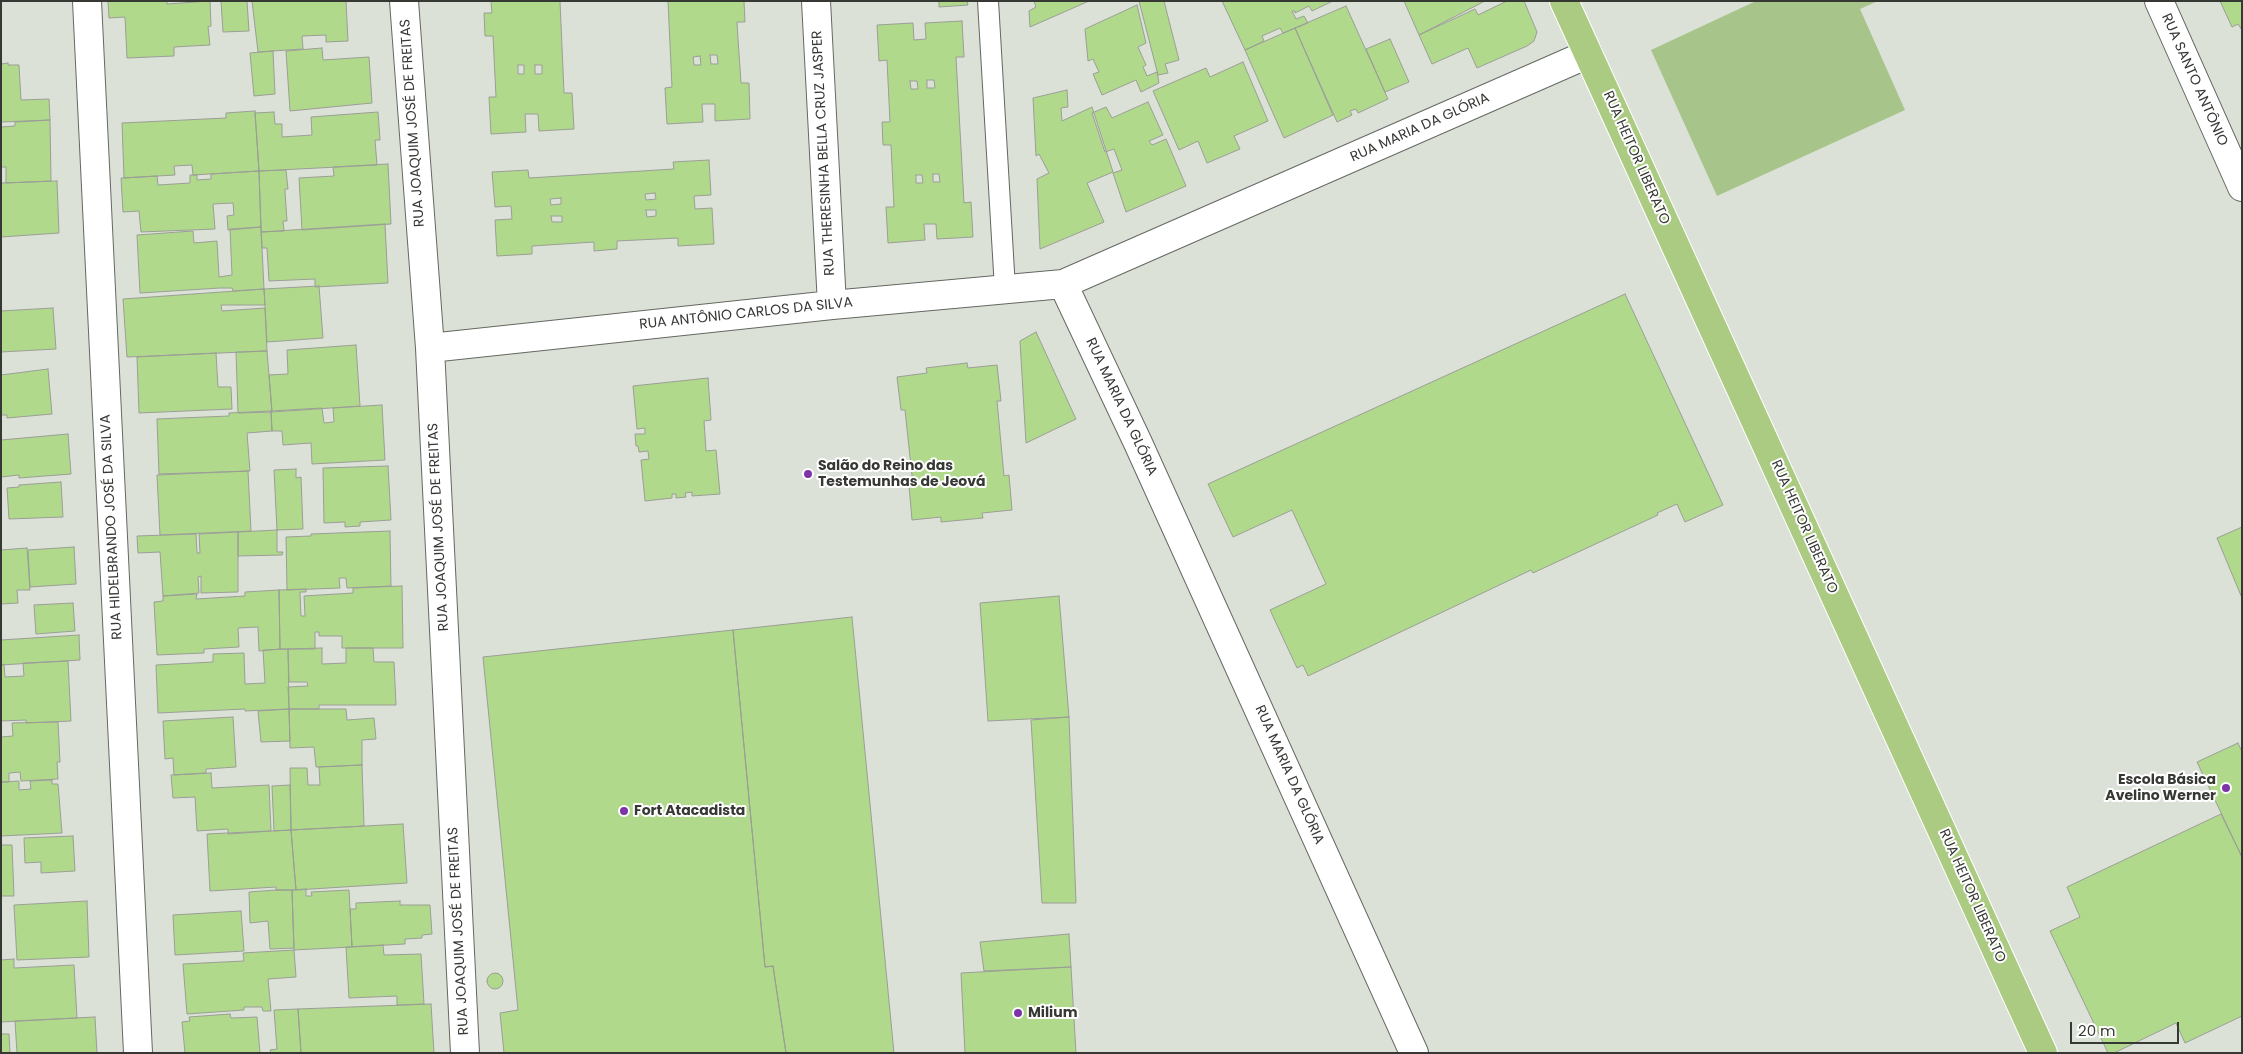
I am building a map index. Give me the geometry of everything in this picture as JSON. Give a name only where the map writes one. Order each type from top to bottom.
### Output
[{"type":"main road","name":"RUA HEITOR LIBERATO","points":[[1564,1],[2043,1053]]},
{"type":"street","name":"RUA HIDELBRANDO JOSÉ DA SILVA","points":[[87,1],[138,1053]]},
{"type":"street","name":"RUA JOAQUIM JOSÉ DE FREITAS","points":[[404,1],[430,348],[465,1053]]},
{"type":"street","name":"RUA THERESINHA BELLA CRUZ JASPER","points":[[816,1],[832,305]]},
{"type":"street","name":"RUA SANTO ANTÔNIO","points":[[2159,1],[2242,187]]},
{"type":"street","name":"RUA MARIA DA GLÓRIA","points":[[1414,1053],[1146,461],[1063,284],[1588,54]]},
{"type":"street","name":"RUA ANTÔNIO CARLOS DA SILVA","points":[[430,348],[832,305],[1063,284]]},
{"type":"lane","points":[[988,1],[1005,290]]},
{"type":"green space","points":[[1756,1],[1878,1],[1860,9],[1905,110],[1717,196],[1651,50]]},
{"type":"building","points":[[108,1],[167,1],[167,4],[210,1],[211,26],[208,27],[210,45],[174,47],[174,56],[127,58],[125,17],[109,18]]},
{"type":"building","points":[[221,1],[247,1],[249,31],[223,32]]},
{"type":"building","points":[[252,1],[346,1],[348,41],[326,42],[326,35],[302,36],[303,49],[258,52]]},
{"type":"building","points":[[491,1],[560,1],[564,93],[572,93],[574,129],[539,131],[538,114],[525,114],[526,132],[491,134],[489,97],[496,97],[493,36],[485,36],[484,13],[492,13]],"holes":[[[518,65],[524,65],[524,74],[518,74]],[[535,65],[542,65],[542,74],[535,74]]]},
{"type":"building","points":[[668,1],[744,1],[745,22],[737,22],[741,83],[749,83],[750,119],[715,121],[715,104],[702,104],[703,122],[667,124],[665,88],[672,87]],"holes":[[[710,55],[717,55],[718,64],[711,64]],[[700,56],[701,65],[694,65],[693,57]]]},
{"type":"building","points":[[939,1],[967,1],[968,5],[939,7]]},
{"type":"building","points":[[1034,1],[1089,1],[1030,27],[1029,11],[1036,7]]},
{"type":"building","points":[[1139,1],[1164,1],[1179,60],[1165,64],[1168,73],[1158,75]]},
{"type":"building","points":[[1222,1],[1333,1],[1312,11],[1309,6],[1295,13],[1295,11],[1292,11],[1296,19],[1304,16],[1308,23],[1283,33],[1280,28],[1262,36],[1264,41],[1245,50]]},
{"type":"building","points":[[1404,1],[1485,1],[1419,35]]},
{"type":"building","points":[[1507,1],[1524,1],[1537,32],[1534,41],[1527,46],[1477,68],[1468,48],[1432,64],[1419,35],[1475,9],[1478,15]]},
{"type":"building","points":[[2220,1],[2242,1],[2242,30],[2238,24],[2232,27]]},
{"type":"building","points":[[1137,5],[1146,43],[1138,47],[1146,65],[1143,67],[1147,76],[1157,72],[1159,83],[1141,92],[1136,80],[1102,95],[1093,74],[1099,72],[1093,59],[1088,61],[1085,29]]},
{"type":"building","points":[[1346,6],[1388,99],[1358,113],[1356,109],[1350,111],[1352,115],[1337,122],[1295,28]]},
{"type":"building","points":[[962,21],[964,57],[956,57],[964,203],[971,202],[973,237],[937,239],[936,224],[924,224],[925,240],[888,243],[886,207],[894,207],[891,145],[883,145],[882,122],[890,122],[887,60],[879,61],[877,25],[913,23],[914,40],[926,39],[925,23]],"holes":[[[927,80],[934,80],[935,88],[927,88]],[[910,81],[917,81],[918,89],[911,89]],[[933,174],[939,174],[940,182],[933,182]],[[916,175],[922,175],[923,183],[916,183]]]},
{"type":"building","points":[[1295,28],[1333,115],[1284,138],[1245,50]]},
{"type":"building","points":[[1390,39],[1409,82],[1385,92],[1366,49]]},
{"type":"building","points":[[322,48],[323,60],[369,57],[372,103],[290,111],[286,51]]},
{"type":"building","points":[[273,51],[275,94],[254,96],[250,53]]},
{"type":"building","points":[[1243,62],[1268,121],[1234,136],[1240,149],[1207,163],[1198,141],[1179,150],[1153,91],[1206,68],[1210,77]]},
{"type":"building","points":[[8,63],[8,65],[19,65],[21,100],[49,99],[50,120],[1,122],[1,64]]},
{"type":"building","points":[[1067,90],[1068,107],[1061,108],[1062,121],[1092,107],[1113,172],[1087,183],[1104,222],[1040,249],[1037,179],[1049,173],[1039,154],[1036,156],[1033,98]]},
{"type":"building","points":[[1148,102],[1163,135],[1149,141],[1152,145],[1166,139],[1186,186],[1126,212],[1113,173],[1122,170],[1114,149],[1105,152],[1092,113],[1106,107],[1112,118]]},
{"type":"building","points":[[255,111],[259,171],[193,175],[192,165],[174,166],[175,175],[124,178],[122,123],[226,118],[226,113]]},
{"type":"building","points":[[274,112],[275,124],[282,124],[282,137],[312,135],[311,117],[378,112],[380,140],[375,140],[377,165],[259,171],[255,113]]},
{"type":"building","points":[[50,120],[51,181],[6,183],[6,167],[1,167],[1,127],[15,126],[15,122]]},
{"type":"building","points":[[709,160],[711,195],[694,196],[695,209],[712,208],[714,244],[678,246],[678,238],[617,241],[617,249],[594,251],[594,242],[532,246],[532,254],[497,256],[495,220],[512,219],[511,206],[495,207],[492,172],[528,170],[529,178],[674,169],[673,162]],"holes":[[[655,193],[656,199],[646,200],[645,194]],[[561,198],[561,204],[551,205],[550,199]],[[646,210],[656,210],[656,216],[647,217]],[[551,216],[562,216],[562,222],[552,222]]]},
{"type":"building","points":[[388,164],[391,224],[302,230],[299,178],[334,176],[333,167]]},
{"type":"building","points":[[286,170],[288,189],[285,189],[287,221],[283,221],[284,231],[261,232],[259,171]]},
{"type":"building","points":[[259,171],[261,227],[228,230],[227,216],[234,215],[233,203],[213,204],[215,229],[141,232],[139,211],[123,212],[121,178],[157,176],[158,185],[190,183],[190,175],[197,175],[197,180],[211,179],[211,174]]},
{"type":"building","points":[[57,181],[59,233],[1,237],[1,183]]},
{"type":"building","points":[[385,224],[388,283],[315,287],[315,279],[269,281],[267,248],[262,248],[261,232]]},
{"type":"building","points":[[261,227],[264,289],[233,291],[232,288],[220,288],[140,293],[137,235],[193,231],[194,243],[217,241],[219,277],[232,275],[230,229]]},
{"type":"building","points":[[319,286],[323,338],[267,342],[264,289]]},
{"type":"building","points":[[264,289],[265,305],[221,305],[222,311],[265,308],[267,351],[127,357],[123,299]]},
{"type":"building","points":[[1625,294],[1723,505],[1685,522],[1677,504],[1657,513],[1658,515],[1533,573],[1531,570],[1308,676],[1303,665],[1297,668],[1270,610],[1326,584],[1292,510],[1233,537],[1208,484]]},
{"type":"building","points":[[53,308],[56,349],[1,352],[1,311]]},
{"type":"building","points":[[1036,332],[1076,419],[1026,443],[1020,341]]},
{"type":"building","points":[[356,345],[360,406],[272,412],[269,375],[288,374],[287,350]]},
{"type":"building","points":[[267,351],[272,412],[238,413],[236,352]]},
{"type":"building","points":[[216,353],[218,387],[231,387],[232,409],[139,413],[137,357]]},
{"type":"building","points":[[967,363],[968,368],[997,365],[1001,401],[997,401],[1004,476],[1009,475],[1012,510],[982,513],[983,518],[941,522],[941,517],[912,520],[909,486],[913,485],[905,410],[901,410],[897,377],[927,373],[926,368]]},
{"type":"building","points":[[48,369],[52,414],[7,418],[7,415],[1,415],[1,375]]},
{"type":"building","points":[[708,378],[711,420],[704,421],[706,451],[716,450],[720,494],[692,496],[692,492],[685,493],[686,497],[676,498],[676,494],[672,494],[672,498],[645,501],[641,460],[649,459],[648,451],[639,452],[638,446],[636,446],[635,434],[645,434],[645,428],[637,429],[633,386]]},
{"type":"building","points":[[382,405],[385,460],[312,464],[311,443],[283,445],[282,431],[272,431],[271,411],[322,408],[324,423],[334,422],[333,408]]},
{"type":"building","points":[[271,411],[272,431],[247,433],[250,471],[159,474],[157,419],[229,416],[229,413]]},
{"type":"building","points":[[68,434],[71,474],[19,478],[19,475],[1,477],[1,440]]},
{"type":"building","points":[[388,466],[391,520],[360,522],[360,526],[345,527],[345,522],[324,523],[323,468]]},
{"type":"building","points":[[296,469],[296,478],[301,477],[303,529],[277,530],[274,470]]},
{"type":"building","points":[[248,471],[251,531],[160,535],[157,475]]},
{"type":"building","points":[[61,482],[63,517],[9,519],[7,488],[19,487],[19,485]]},
{"type":"building","points":[[2242,527],[2242,598],[2217,538]]},
{"type":"building","points":[[277,530],[277,552],[283,552],[282,555],[238,556],[238,532]]},
{"type":"building","points":[[390,531],[391,586],[347,588],[346,578],[339,578],[340,588],[287,590],[286,537],[311,536],[311,534]]},
{"type":"building","points":[[238,532],[238,592],[201,593],[201,576],[198,577],[199,593],[163,596],[160,552],[138,553],[137,536],[196,534],[197,553],[200,553],[199,534]]},
{"type":"building","points":[[74,547],[76,584],[30,587],[28,550]]},
{"type":"building","points":[[27,548],[30,590],[17,590],[18,603],[1,604],[1,550]]},
{"type":"building","points":[[402,586],[403,648],[342,648],[342,636],[319,636],[319,632],[315,632],[315,649],[280,649],[279,590],[306,589],[306,592],[300,592],[301,616],[305,616],[304,596],[353,593],[353,588]]},
{"type":"building","points":[[279,590],[280,649],[259,651],[258,627],[238,628],[239,647],[204,649],[204,653],[157,655],[154,602],[163,601],[163,596],[197,594],[196,599],[245,596],[245,592]]},
{"type":"building","points":[[1059,596],[1069,717],[988,721],[980,603]]},
{"type":"building","points":[[73,603],[75,631],[36,634],[34,605]]},
{"type":"building","points":[[852,617],[894,1053],[786,1053],[773,966],[765,967],[733,630]]},
{"type":"building","name":"Fort Atacadista","points":[[733,630],[765,967],[773,966],[786,1053],[504,1053],[500,1013],[518,1010],[483,657]]},
{"type":"building","points":[[79,635],[80,660],[1,665],[1,640]]},
{"type":"building","points":[[322,648],[322,664],[346,663],[346,648],[373,648],[374,662],[394,662],[396,705],[319,705],[319,709],[289,709],[288,687],[308,686],[307,682],[289,682],[288,649]]},
{"type":"building","points":[[288,649],[289,709],[158,713],[156,665],[213,662],[213,654],[244,653],[245,684],[265,683],[263,650]]},
{"type":"building","points":[[68,661],[71,721],[26,723],[26,720],[1,721],[1,665],[4,664],[5,677],[24,676],[23,663]]},
{"type":"building","points":[[289,709],[290,741],[261,742],[258,711]]},
{"type":"building","points":[[289,709],[346,709],[347,720],[374,718],[376,739],[362,740],[362,765],[316,767],[314,747],[290,748]]},
{"type":"building","points":[[233,717],[236,767],[206,769],[206,773],[174,775],[173,758],[165,759],[163,721]]},
{"type":"building","points":[[1069,717],[1076,903],[1042,903],[1031,720]]},
{"type":"building","points":[[58,722],[60,762],[57,762],[58,779],[21,781],[20,772],[9,773],[9,782],[1,782],[1,737],[13,736],[12,723]]},
{"type":"building","points":[[2238,743],[2242,752],[2242,857],[2197,762]]},
{"type":"building","points":[[362,765],[364,826],[291,830],[290,768],[307,768],[308,785],[320,785],[319,767]]},
{"type":"building","points":[[211,773],[212,788],[269,785],[271,831],[228,834],[228,829],[197,831],[195,797],[173,798],[171,775]]},
{"type":"building","points":[[52,780],[52,784],[58,784],[62,833],[1,836],[1,782],[19,781],[19,790],[31,789],[30,781]]},
{"type":"building","points":[[290,785],[291,830],[274,831],[272,786]]},
{"type":"building","points":[[2221,814],[2242,857],[2242,1016],[2185,1043],[2176,1023],[2114,1053],[2108,1053],[2050,931],[2080,917],[2067,887]]},
{"type":"building","points":[[403,824],[407,883],[296,890],[291,830]]},
{"type":"building","points":[[291,830],[296,890],[276,890],[276,887],[210,891],[207,834]]},
{"type":"building","points":[[73,836],[75,871],[41,873],[41,862],[25,863],[24,838]]},
{"type":"building","points":[[1,845],[12,845],[14,896],[1,896]]},
{"type":"building","points":[[306,889],[306,896],[312,896],[311,892],[349,890],[352,947],[294,950],[292,890]]},
{"type":"building","points":[[292,890],[294,948],[270,949],[268,921],[250,923],[249,892]]},
{"type":"building","points":[[87,901],[89,957],[17,960],[14,905]]},
{"type":"building","points":[[400,901],[400,905],[430,905],[432,934],[422,935],[422,938],[405,939],[405,944],[352,947],[350,909],[356,909],[356,903]]},
{"type":"building","points":[[241,911],[244,951],[175,955],[173,915]]},
{"type":"building","points":[[1069,934],[1071,967],[984,971],[980,942]]},
{"type":"building","points":[[383,945],[384,955],[421,954],[424,1004],[397,1005],[397,996],[349,998],[346,947]]},
{"type":"building","points":[[294,950],[296,977],[268,979],[271,1011],[263,1011],[262,1007],[244,1007],[244,1010],[187,1014],[183,964],[244,961],[243,953]]},
{"type":"building","points":[[14,959],[14,968],[74,965],[77,1018],[1,1022],[1,960]]},
{"type":"building","name":"Milium","points":[[1071,967],[1076,1053],[965,1053],[961,973]]},
{"type":"building","points":[[495,973],[501,975],[503,981],[501,987],[495,989],[489,987],[487,981],[489,975]]},
{"type":"building","points":[[431,1004],[434,1053],[301,1053],[298,1009]]},
{"type":"building","points":[[298,1009],[301,1053],[271,1053],[270,1050],[277,1049],[274,1010]]},
{"type":"building","points":[[230,1014],[231,1018],[257,1017],[260,1053],[185,1053],[182,1022],[190,1021],[189,1017]]},
{"type":"building","points":[[95,1017],[97,1053],[17,1053],[15,1021]]},
{"type":"building","points":[[1,1034],[9,1034],[10,1053],[1,1053]]},
{"type":"place","name":"Salão do Reino das Testemunhas de Jeová","points":[[808,474]]},
{"type":"place","name":"Escola Básica Avelino Werner","points":[[2226,788]]},
{"type":"place","name":"Fort Atacadista","points":[[624,811]]},
{"type":"place","name":"Milium","points":[[1018,1013]]}]
